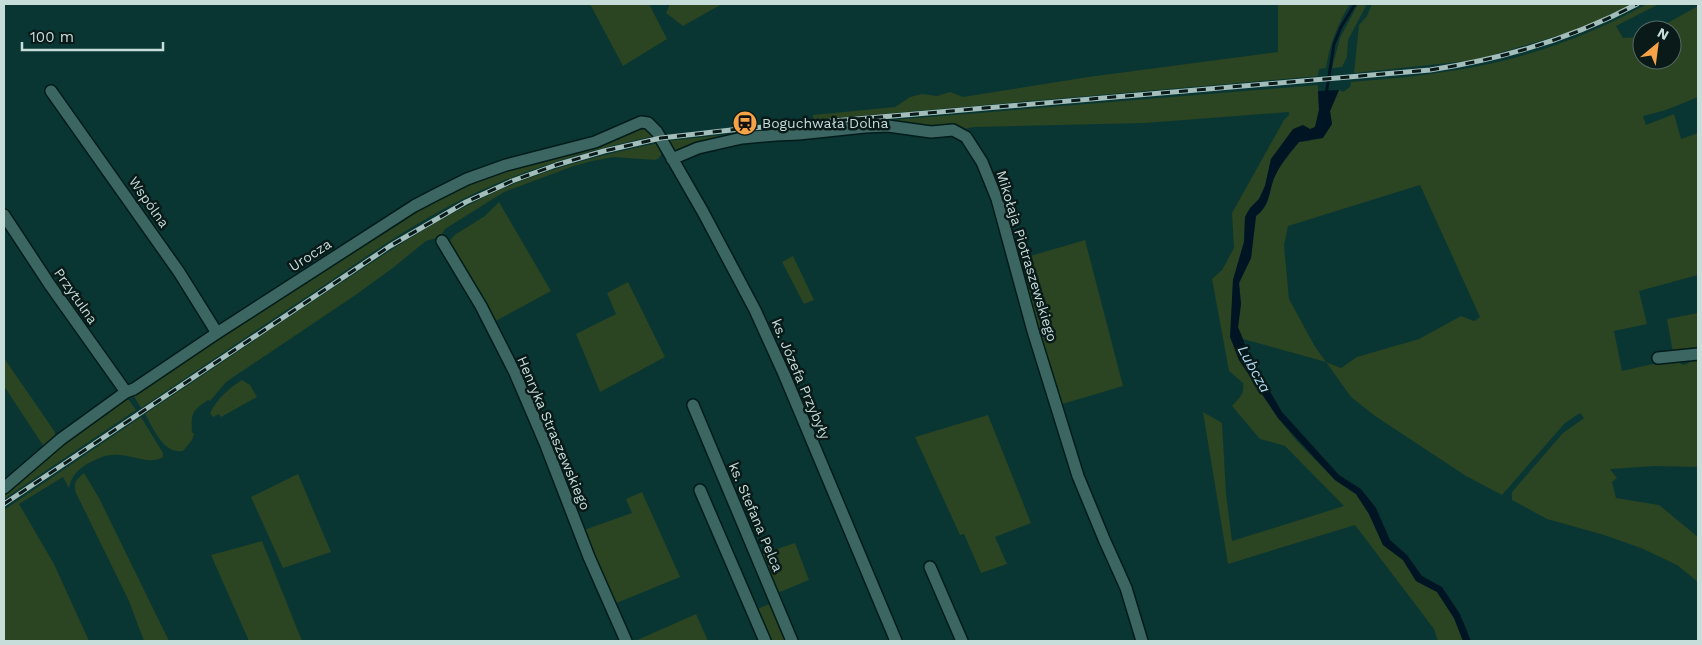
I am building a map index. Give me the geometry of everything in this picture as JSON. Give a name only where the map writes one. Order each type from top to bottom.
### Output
[{"type":"street","name":"Wspólna","points":[[51,91],[180,272],[217,333]]},
{"type":"street","name":"Urocza","points":[[4,488],[62,438],[126,392],[134,389],[414,206],[468,180],[506,165],[596,142],[641,122],[653,126],[660,138]]},
{"type":"street","name":"Mikołaja Piotraszewskiego","points":[[672,159],[698,148],[742,138],[865,127],[888,126],[931,132],[953,130],[966,137],[982,162],[997,199],[1033,331],[1078,476],[1126,588],[1142,641]]},
{"type":"street","name":"ks. Józefa Przybyły","points":[[660,138],[703,212],[755,310],[784,374],[896,641]]},
{"type":"street","name":"Przytulna","points":[[4,215],[50,285],[126,392]]},
{"type":"street","name":"Henryka Straszewskiego","points":[[442,241],[481,306],[515,374],[545,443],[589,557],[626,641]]},
{"type":"street","points":[[1658,358],[1698,354]]},
{"type":"street","name":"ks. Stefana Pelca","points":[[693,405],[792,641]]},
{"type":"street","points":[[700,490],[765,641]]},
{"type":"street","points":[[930,566],[962,641]]},
{"type":"green space","points":[[590,4],[649,4],[667,39],[623,66]]},
{"type":"green space","points":[[670,4],[722,4],[683,26],[666,13]]},
{"type":"green space","points":[[1278,4],[1350,4],[1341,19],[1335,35],[1326,68],[1319,69],[1318,76],[813,120],[813,115],[895,107],[910,97],[922,94],[937,96],[950,92],[963,97],[1088,77],[1278,52]]},
{"type":"green space","points":[[1358,4],[1367,4],[1348,40],[1347,57],[1342,67],[1332,68],[1340,38]]},
{"type":"green space","points":[[1372,4],[1631,4],[1580,29],[1476,60],[1354,73],[1359,25],[1367,16]]},
{"type":"green space","points":[[1647,4],[1659,4],[1616,26],[1623,38],[1632,38],[1632,70],[1682,70],[1682,20],[1673,20],[1698,6],[1698,97],[1666,110],[1643,116],[1646,125],[1674,114],[1681,139],[1698,133],[1698,275],[1639,291],[1647,324],[1614,331],[1622,371],[1675,359],[1683,365],[1698,359],[1698,467],[1655,466],[1610,469],[1617,478],[1612,482],[1616,498],[1659,505],[1698,537],[1698,582],[1677,565],[1641,548],[1604,535],[1547,519],[1512,500],[1512,492],[1563,433],[1584,418],[1580,413],[1565,423],[1502,495],[1466,476],[1375,416],[1351,397],[1326,362],[1243,339],[1238,327],[1241,304],[1239,283],[1251,258],[1256,216],[1265,206],[1278,170],[1299,142],[1309,141],[1332,124],[1330,111],[1339,90],[1343,92],[1350,87],[1351,82],[1444,72],[1507,60],[1555,45],[1601,27]],"holes":[[[1420,185],[1480,317],[1474,321],[1461,316],[1419,339],[1357,357],[1341,368],[1326,362],[1314,345],[1289,299],[1284,245],[1288,226]]]},
{"type":"green space","points":[[1318,85],[1319,110],[1315,127],[1271,159],[1265,186],[1259,199],[1250,208],[1245,217],[1244,242],[1233,280],[1232,303],[1239,360],[1278,418],[1296,440],[1335,480],[1356,494],[1369,514],[1383,545],[1403,560],[1416,581],[1437,592],[1454,618],[1463,641],[1438,641],[1434,629],[1355,525],[1228,564],[1203,412],[1222,423],[1226,494],[1232,541],[1344,506],[1285,446],[1260,439],[1232,406],[1242,393],[1243,383],[1229,371],[1212,279],[1222,270],[1234,248],[1232,213],[1289,112],[1145,123],[974,127],[964,129],[960,126],[931,129],[866,126],[673,153],[666,141],[771,130]]},
{"type":"green space","points":[[641,126],[648,127],[655,136],[581,154],[532,170],[484,189],[443,209],[374,251],[141,408],[133,395],[411,211],[476,179]]},
{"type":"green space","points":[[659,143],[662,153],[655,160],[613,157],[592,161],[504,192],[445,229],[440,237],[426,241],[357,294],[226,382],[210,401],[208,400],[203,404],[192,416],[192,432],[194,434],[192,440],[183,451],[170,449],[165,445],[145,414],[388,252],[468,205],[509,186],[551,170]]},
{"type":"green space","points":[[499,202],[551,291],[492,323],[453,250],[450,240],[456,234],[485,216]]},
{"type":"green space","points":[[1085,240],[1123,386],[1059,405],[1016,257],[1027,257]]},
{"type":"green space","points":[[793,256],[814,300],[804,304],[782,262]]},
{"type":"green space","points":[[628,282],[665,357],[600,392],[576,334],[616,314],[607,293]]},
{"type":"green space","points":[[1698,313],[1698,349],[1673,353],[1667,319]]},
{"type":"green space","points":[[4,358],[55,432],[54,439],[44,447],[4,386]]},
{"type":"green space","points":[[242,380],[250,385],[257,397],[221,417],[219,414],[213,417],[210,413],[216,403],[228,390]]},
{"type":"green space","points":[[122,399],[129,400],[136,410],[4,499],[4,492],[20,477]]},
{"type":"green space","points":[[988,415],[1031,523],[995,537],[1007,564],[981,573],[964,534],[960,535],[915,437]]},
{"type":"green space","points":[[141,417],[163,453],[163,457],[145,460],[119,455],[103,457],[80,469],[73,477],[69,488],[63,477],[19,504],[54,564],[89,641],[4,641],[4,510]]},
{"type":"green space","points":[[84,473],[99,498],[169,641],[144,641],[129,601],[76,493],[76,482]]},
{"type":"green space","points":[[298,474],[331,552],[283,568],[251,497]]},
{"type":"green space","points":[[642,492],[680,577],[614,604],[581,531],[632,513],[626,499]]},
{"type":"green space","points":[[262,541],[302,641],[249,641],[211,555]]},
{"type":"green space","points":[[795,543],[809,580],[775,594],[759,555]]},
{"type":"green space","points":[[772,603],[789,641],[768,641],[755,610]]},
{"type":"green space","points":[[696,614],[708,641],[635,641]]},
{"type":"water","points":[[1339,90],[1330,111],[1332,124],[1323,138],[1299,142],[1278,170],[1265,206],[1256,216],[1251,258],[1239,283],[1241,304],[1238,327],[1251,359],[1282,412],[1339,475],[1361,489],[1376,508],[1390,540],[1407,555],[1422,576],[1442,587],[1460,614],[1471,641],[1463,641],[1454,618],[1437,592],[1416,581],[1403,560],[1383,545],[1369,514],[1356,494],[1335,480],[1278,418],[1239,360],[1230,337],[1233,280],[1244,242],[1245,217],[1250,208],[1259,199],[1265,186],[1271,159],[1293,129],[1303,125],[1310,129],[1315,127],[1319,110],[1318,91]]},
{"type":"waterway","name":"Lubcza","points":[[1326,95],[1334,44],[1341,27],[1355,4]]},
{"type":"railway","points":[[4,504],[390,246],[466,202],[512,181],[556,165],[604,151],[661,138],[740,129],[1430,70],[1484,60],[1536,46],[1587,28],[1637,4]]},
{"type":"place","name":"Boguchwała Dolna","points":[[745,123]]}]
